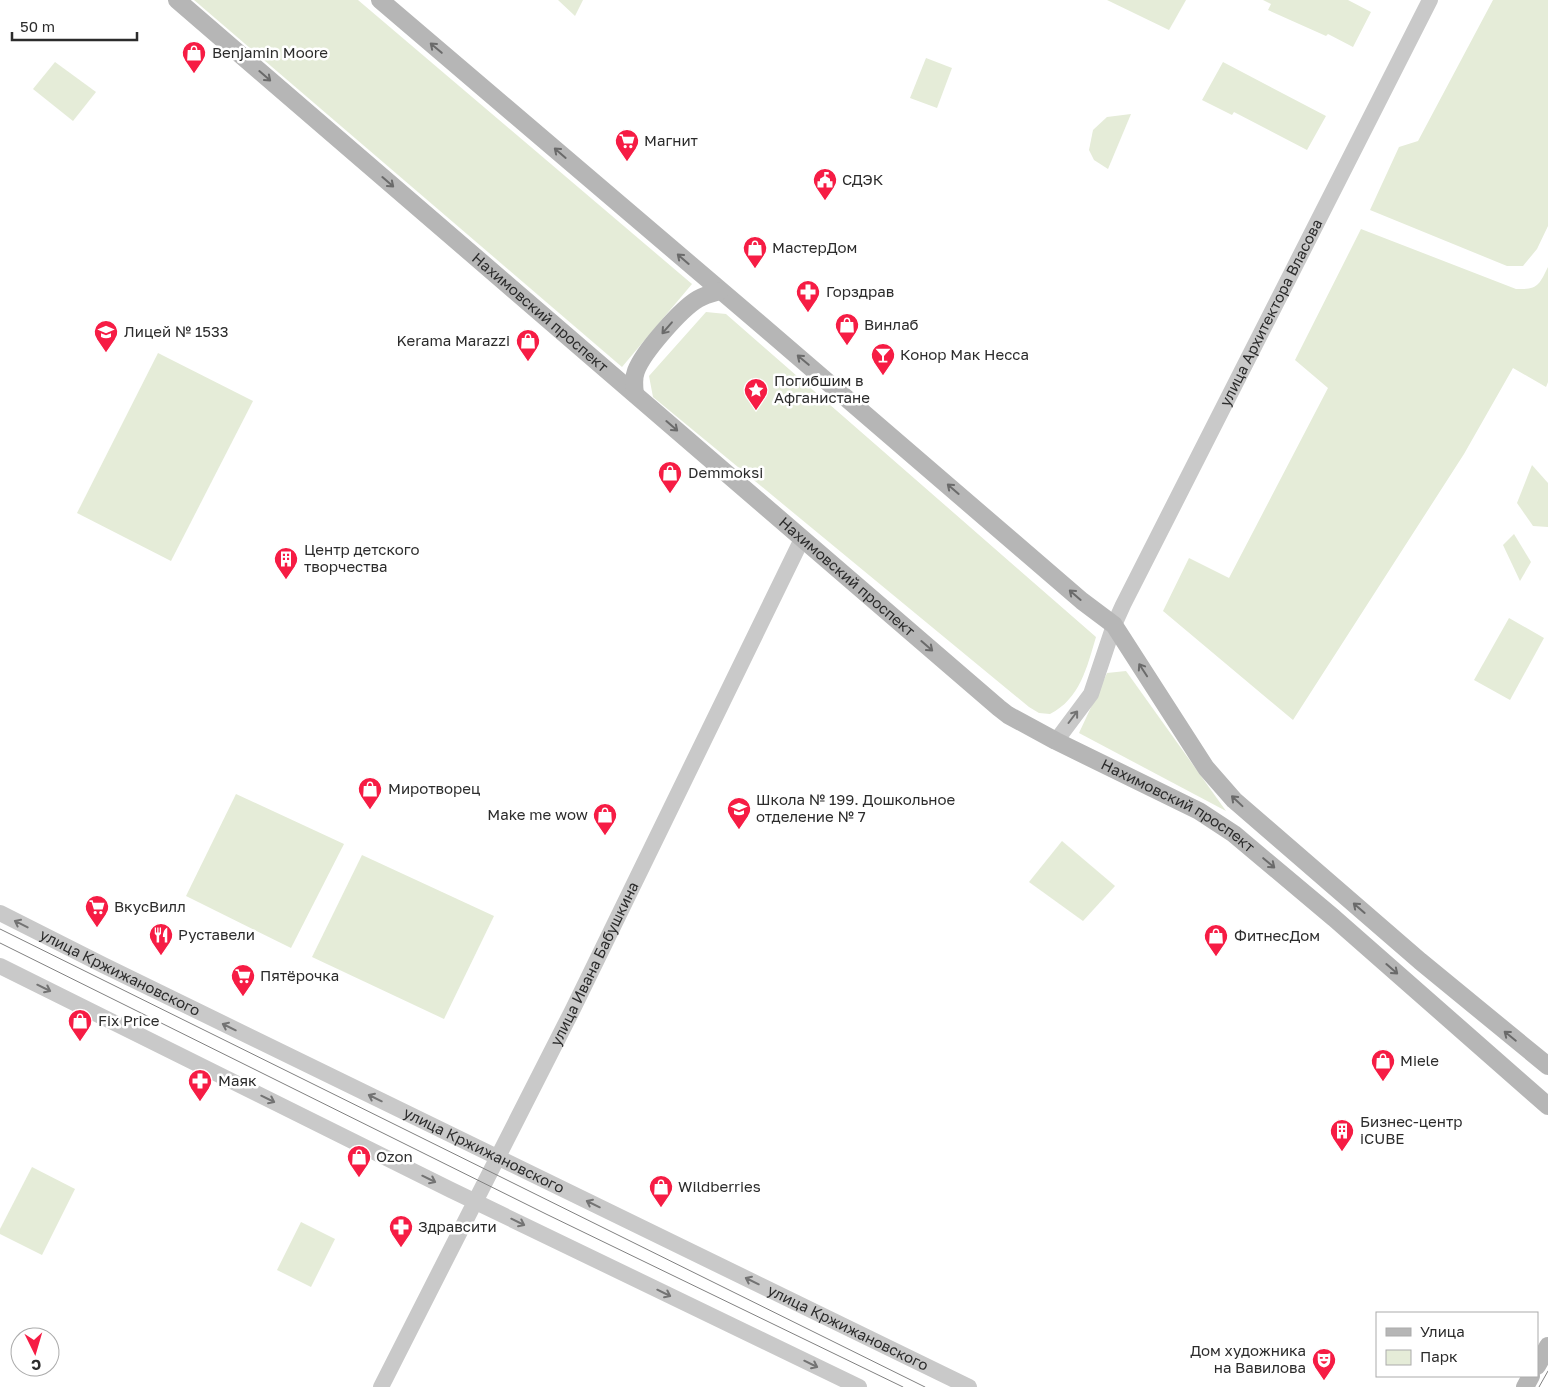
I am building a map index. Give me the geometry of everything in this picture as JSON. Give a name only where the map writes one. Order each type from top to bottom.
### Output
[{"type":"main road","name":"Нахимовский проспект","points":[[177,0],[1008,715],[1056,741],[1199,811],[1234,834],[1334,918],[1548,1106]]},
{"type":"main road","name":"Нахимовский проспект","points":[[380,0],[720,291],[839,390],[1082,601],[1114,625],[1206,768],[1234,800],[1420,961],[1548,1066]]},
{"type":"main road","points":[[635,394],[634,379],[636,371],[663,332],[686,308],[700,298],[720,291]]},
{"type":"main road","points":[[1538,1364],[1548,1346]]},
{"type":"street","name":"улица Архитектора Власова","points":[[1056,741],[1091,694],[1114,625],[1430,0]]},
{"type":"street","name":"улица Ивана Бабушкина","points":[[381,1387],[572,1010],[802,539]]},
{"type":"street","name":"улица Кржижановского","points":[[0,913],[112,970],[969,1387]]},
{"type":"street","points":[[0,966],[474,1201],[859,1387]]},
{"type":"green space","points":[[194,0],[358,0],[692,284],[622,367]]},
{"type":"green space","points":[[558,0],[583,0],[575,16]]},
{"type":"green space","points":[[1107,0],[1186,0],[1169,30]]},
{"type":"green space","points":[[1263,0],[1348,0],[1371,12],[1353,47],[1328,34],[1326,36],[1268,10],[1271,4]]},
{"type":"green space","points":[[1493,0],[1548,0],[1548,226],[1537,249],[1523,266],[1507,266],[1370,210],[1399,147],[1418,141]]},
{"type":"green space","points":[[926,58],[952,68],[937,108],[910,98]]},
{"type":"green space","points":[[55,62],[96,92],[73,121],[33,89]]},
{"type":"green space","points":[[1223,62],[1326,116],[1307,150],[1234,112],[1232,115],[1202,100]]},
{"type":"green space","points":[[1131,114],[1108,169],[1094,160],[1089,150],[1093,130],[1107,117]]},
{"type":"green space","points":[[1361,229],[1516,289],[1529,289],[1537,285],[1548,267],[1548,382],[1546,387],[1513,368],[1464,454],[1293,720],[1163,611],[1189,558],[1229,578],[1328,388],[1295,360]]},
{"type":"green space","points":[[706,312],[726,314],[1096,637],[1081,681],[1069,700],[1050,714],[1039,713],[1029,707],[653,397],[649,376]]},
{"type":"green space","points":[[158,353],[253,401],[171,561],[77,513]]},
{"type":"green space","points":[[1532,465],[1548,483],[1548,527],[1533,526],[1517,503]]},
{"type":"green space","points":[[1514,534],[1531,562],[1520,581],[1503,545]]},
{"type":"green space","points":[[1509,618],[1544,638],[1510,700],[1474,680]]},
{"type":"green space","points":[[1126,671],[1226,811],[1079,733],[1107,673]]},
{"type":"green space","points":[[236,794],[344,844],[291,948],[186,896]]},
{"type":"green space","points":[[1062,841],[1115,886],[1083,921],[1029,882]]},
{"type":"green space","points":[[362,855],[494,916],[444,1019],[312,957]]},
{"type":"green space","points":[[32,1167],[75,1189],[42,1255],[0,1234],[0,1229]]},
{"type":"green space","points":[[301,1222],[335,1239],[311,1287],[277,1270]]},
{"type":"tram line","points":[[0,929],[925,1387]]},
{"type":"tram line","points":[[0,943],[546,1214],[903,1387]]},
{"type":"tram line","points":[[1539,1387],[1548,1371]]},
{"type":"place","name":"Benjamin Moore","points":[[194,74]]},
{"type":"place","name":"Магнит","points":[[627,162]]},
{"type":"place","name":"СДЭК","points":[[825,201]]},
{"type":"place","name":"МастерДом","points":[[755,269]]},
{"type":"place","name":"Горздрав","points":[[808,313]]},
{"type":"place","name":"Винлаб","points":[[847,346]]},
{"type":"place","name":"Лицей № 1533","points":[[106,353]]},
{"type":"place","name":"Kerama Marazzi","points":[[528,362]]},
{"type":"place","name":"Конор Мак Несса","points":[[883,376]]},
{"type":"place","name":"Погибшим в Афганистане","points":[[756,411]]},
{"type":"place","name":"Demmoksi","points":[[670,494]]},
{"type":"place","name":"Центр детского творчества","points":[[286,580]]},
{"type":"place","name":"Миротворец","points":[[370,810]]},
{"type":"place","name":"Школа № 199. Дошкольное отделение № 7","points":[[739,830]]},
{"type":"place","name":"Make me wow","points":[[605,836]]},
{"type":"place","name":"ВкусВилл","points":[[97,928]]},
{"type":"place","name":"Руставели","points":[[161,956]]},
{"type":"place","name":"ФитнесДом","points":[[1216,957]]},
{"type":"place","name":"Пятёрочка","points":[[243,997]]},
{"type":"place","name":"Fix Price","points":[[80,1042]]},
{"type":"place","name":"Miele","points":[[1383,1082]]},
{"type":"place","name":"Маяк","points":[[200,1102]]},
{"type":"place","name":"Бизнес-центр iCUBE","points":[[1342,1152]]},
{"type":"place","name":"Ozon","points":[[359,1178]]},
{"type":"place","name":"Wildberries","points":[[661,1208]]},
{"type":"place","name":"Здравсити","points":[[401,1248]]},
{"type":"place","name":"Дом художника на Вавилова","points":[[1324,1381]]}]
